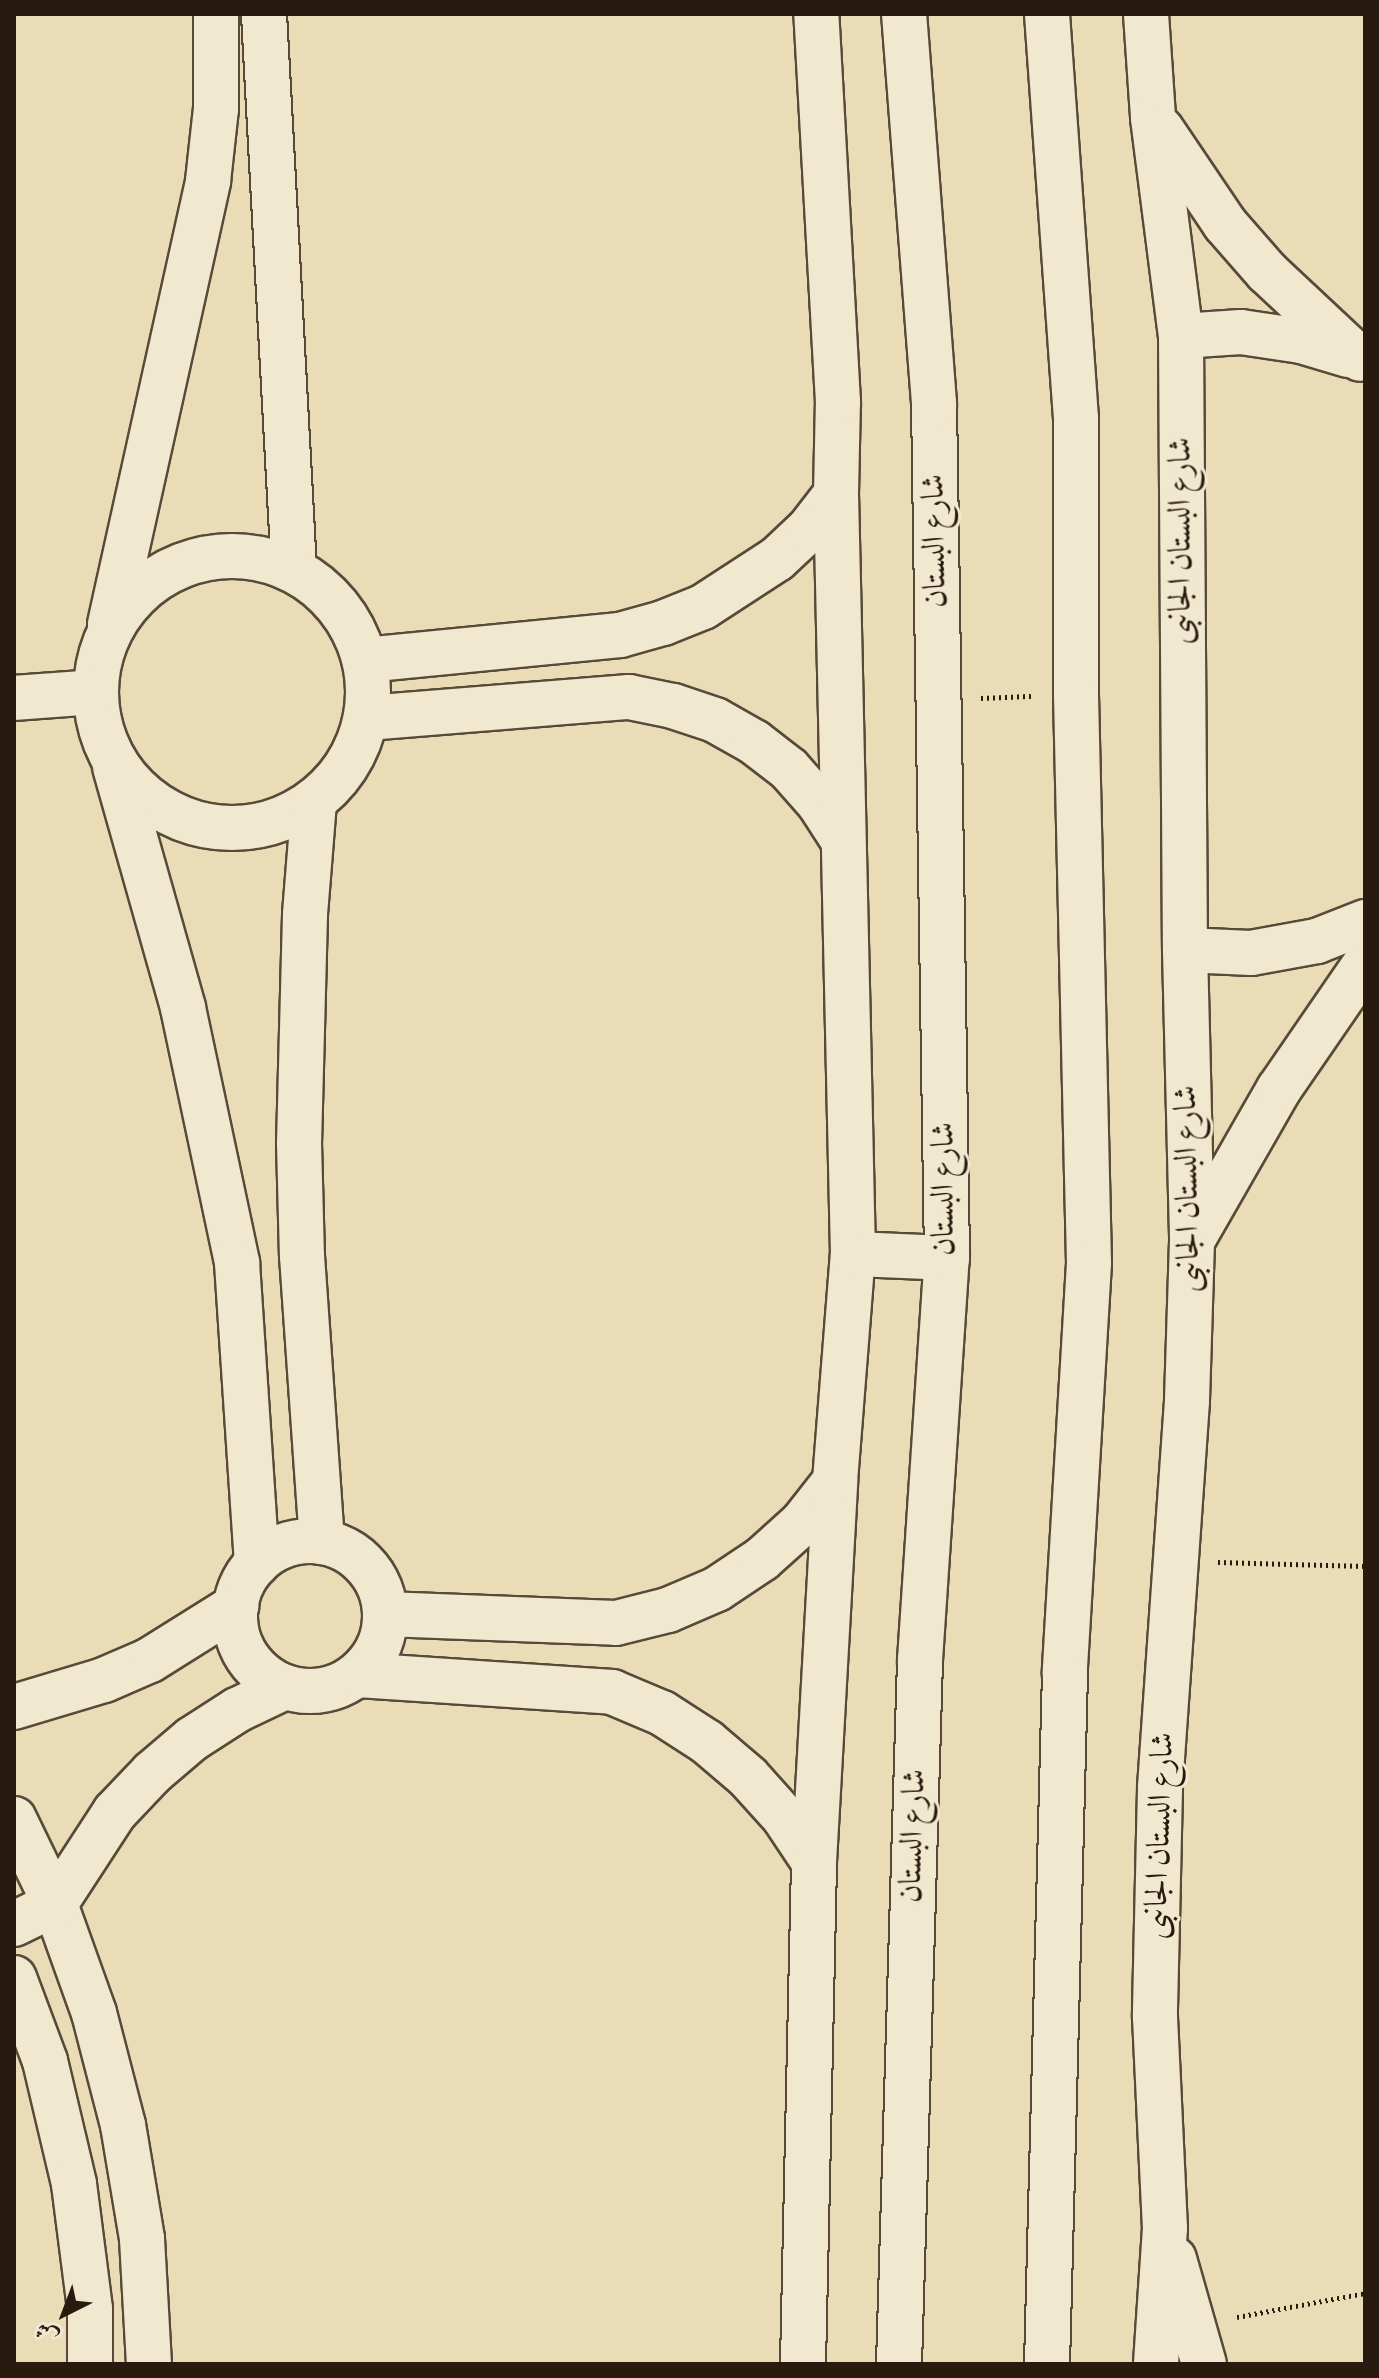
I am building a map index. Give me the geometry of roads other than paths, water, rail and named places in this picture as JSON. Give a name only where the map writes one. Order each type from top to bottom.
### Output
[{"type":"street","points":[[216,14],[216,109],[208,181],[99,662],[96,692],[100,726],[112,758],[183,1008],[237,1263],[257,1563]]},
{"type":"street","points":[[264,14],[294,570]]},
{"type":"street","points":[[803,2364],[814,1862],[835,1481],[853,1254],[836,494],[838,402],[816,14]]},
{"type":"street","name":"شارع البستان","points":[[899,2364],[920,1660],[947,1258],[934,403],[904,14]]},
{"type":"street","points":[[1047,14],[1076,418],[1076,695],[1089,1263],[1065,1673],[1047,2364]]},
{"type":"street","name":"شارع البستان الجانبى","points":[[1146,14],[1153,118],[1181,336],[1185,950],[1192,1241],[1187,1401],[1160,1789],[1155,2017],[1165,2228],[1156,2364]]},
{"type":"street","points":[[1153,118],[1225,224],[1289,295],[1362,361]]},
{"type":"street","points":[[1181,336],[1241,332],[1301,341],[1362,361]]},
{"type":"street","points":[[365,660],[620,635],[663,623],[703,607],[765,568],[809,529],[836,494]]},
{"type":"street","points":[[108,633],[128,602],[155,578],[188,562],[224,555],[260,558],[294,570],[319,587],[340,607],[355,633],[365,660],[369,689],[367,718],[348,765],[314,802],[280,820],[242,828],[203,825],[167,812],[136,788],[112,758]]},
{"type":"street","points":[[14,698],[96,692]]},
{"type":"street","points":[[367,718],[629,697],[673,706],[715,720],[754,742],[777,760],[819,803],[843,840]]},
{"type":"street","points":[[314,802],[305,915],[299,1143],[302,1256],[322,1542]]},
{"type":"street","points":[[1185,950],[1251,953],[1317,941],[1365,922]]},
{"type":"street","points":[[1192,1241],[1279,1089],[1365,964]]},
{"type":"street","points":[[853,1254],[947,1258]]},
{"type":"street","points":[[385,1614],[616,1623],[668,1610],[717,1589],[762,1559],[802,1523],[835,1481]]},
{"type":"street","points":[[358,1675],[378,1648],[385,1614],[382,1594],[373,1575],[342,1548],[322,1542],[287,1545],[257,1563],[247,1576],[236,1606],[242,1646],[260,1670],[285,1687],[323,1690],[358,1675],[612,1692],[662,1713],[707,1742],[748,1777],[775,1807],[814,1862]]},
{"type":"street","points":[[14,1707],[104,1680],[150,1660],[236,1606]]},
{"type":"street","points":[[14,1924],[55,1904],[115,1812],[152,1773],[192,1739],[237,1710],[285,1687]]},
{"type":"street","points":[[14,1819],[55,1904],[94,2013],[123,2125],[142,2239],[149,2364]]},
{"type":"street","points":[[14,1978],[45,2061],[74,2184],[90,2309],[90,2364]]},
{"type":"street","points":[[1165,2228],[1198,2345]]}]
